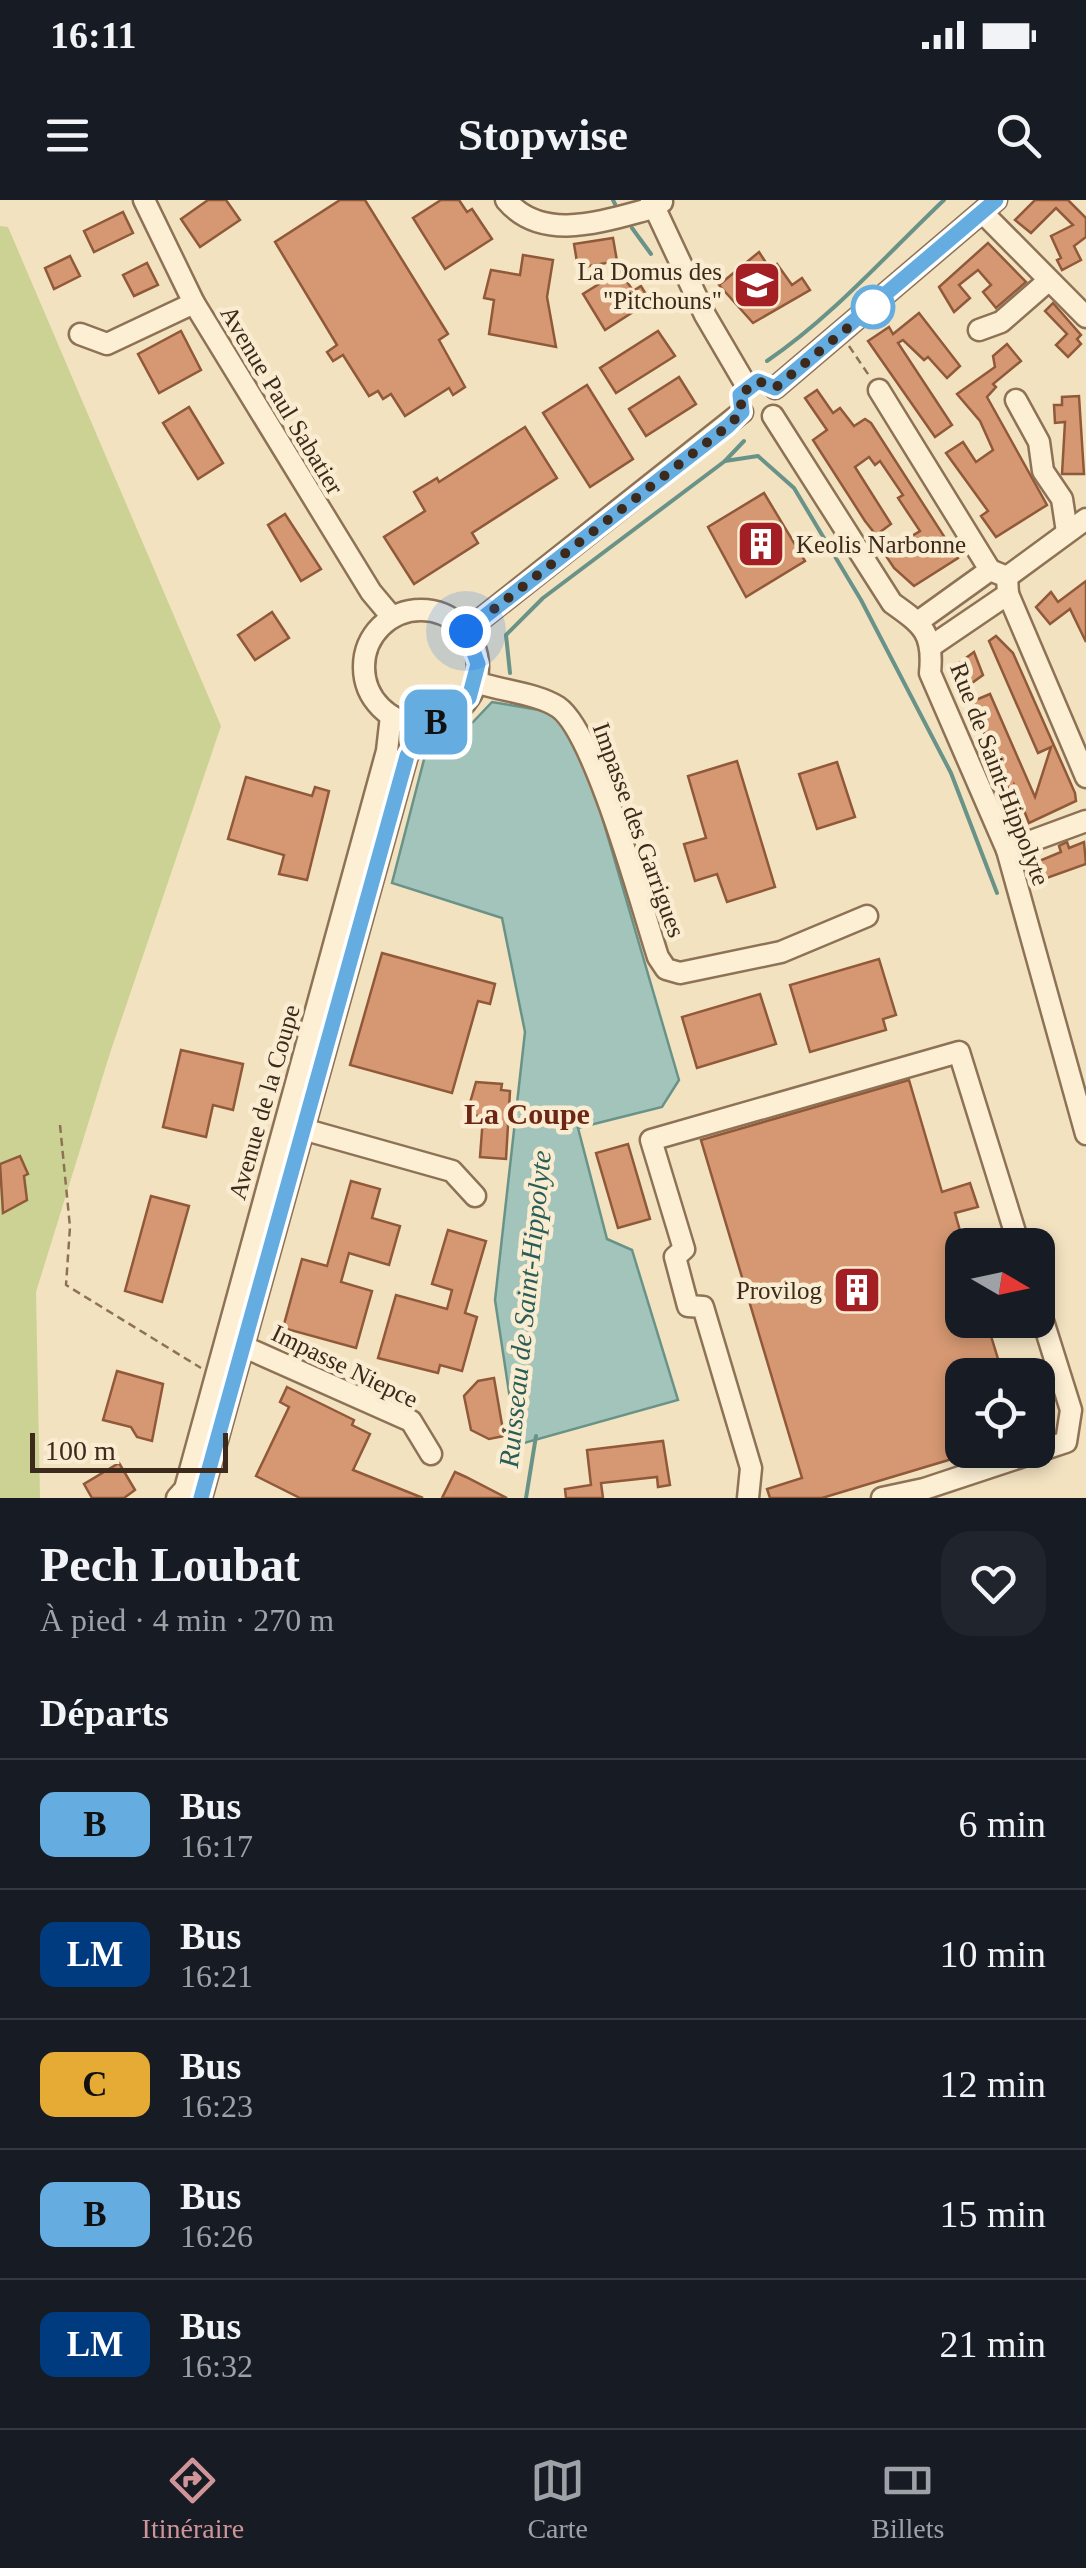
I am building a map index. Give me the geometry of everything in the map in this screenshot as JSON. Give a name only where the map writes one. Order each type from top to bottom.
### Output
[{"type":"street","name":"Avenue Paul Sabatier","points":[[144,200],[194,302],[370,592],[392,617]]},
{"type":"street","points":[[506,200],[532,221],[562,227],[656,203],[705,316],[746,386]]},
{"type":"street","points":[[775,388],[990,206],[1048,281],[1086,317]]},
{"type":"street","points":[[979,330],[1001,322],[1048,281]]},
{"type":"street","points":[[80,334],[107,344],[194,302]]},
{"type":"street","points":[[758,381],[775,388],[780,400],[772,416],[760,421],[742,412],[740,395],[746,386],[758,381]]},
{"type":"street","points":[[879,390],[1002,580],[1086,777]]},
{"type":"street","points":[[1016,400],[1039,442],[1043,470],[1062,500],[1068,532]]},
{"type":"street","points":[[466,631],[742,412]]},
{"type":"street","name":"Rue de Saint-Hippolyte","points":[[772,416],[892,603],[919,622],[932,646],[930,673],[1007,850],[1086,1134]]},
{"type":"street","points":[[932,646],[1002,580],[1086,519]]},
{"type":"street","points":[[919,622],[1002,580]]},
{"type":"street","points":[[407,610],[440,612],[466,631],[475,647],[476,682],[458,711],[425,724],[391,716],[376,704],[363,666],[366,647],[392,617],[407,610]]},
{"type":"street","name":"Impasse des Garrigues","points":[[476,682],[555,705],[571,719],[612,817],[658,957],[666,969],[680,973],[781,952],[867,916]]},
{"type":"street","name":"Avenue de la Coupe","points":[[201,1498],[234,1342],[293,1126],[387,751],[391,716]]},
{"type":"street","name":"Avenue de la Coupe","points":[[293,1126],[407,756],[425,724]]},
{"type":"street","points":[[1007,850],[1086,821]]},
{"type":"street","points":[[748,1498],[751,1468],[703,1308],[688,1306],[675,1257],[684,1248],[651,1140],[958,1052],[1014,1228]]},
{"type":"street","points":[[293,1126],[452,1171],[475,1196]]},
{"type":"street","points":[[882,1498],[925,1494],[1066,1442],[1070,1410],[1048,1338]]},
{"type":"street","name":"Avenue de la Coupe","points":[[177,1498],[185,1489],[214,1377],[234,1342]]},
{"type":"street","name":"Impasse Niepce","points":[[234,1342],[411,1421],[431,1454]]},
{"type":"path","points":[[842,334],[879,390]]},
{"type":"path","points":[[60,1125],[70,1227],[66,1285],[214,1377]]},
{"type":"green space","points":[[0,226],[8,227],[221,726],[110,1053],[36,1292],[40,1498],[0,1498]]},
{"type":"water","points":[[492,702],[557,713],[593,786],[679,1080],[662,1107],[578,1128],[607,1239],[632,1250],[678,1400],[517,1445],[495,1300],[525,1032],[502,918],[392,883],[428,744],[473,722]]},
{"type":"building","points":[[208,200],[226,200],[240,220],[200,247],[181,219]]},
{"type":"building","points":[[340,200],[365,200],[448,334],[439,340],[465,387],[453,395],[449,388],[405,416],[391,394],[383,399],[378,391],[369,396],[343,355],[333,361],[327,352],[337,345],[275,242]]},
{"type":"building","points":[[441,200],[459,200],[467,212],[472,209],[492,239],[445,269],[413,218]]},
{"type":"building","points":[[1035,200],[1068,200],[1086,218],[1086,237],[1074,246],[1081,260],[1062,270],[1057,260],[1061,258],[1051,236],[1073,225],[1056,208],[1031,233],[1015,220]]},
{"type":"building","points":[[123,212],[133,233],[94,252],[84,231]]},
{"type":"building","points":[[613,238],[617,261],[578,268],[574,244]]},
{"type":"building","points":[[988,243],[1026,282],[996,308],[983,292],[991,285],[978,270],[959,285],[970,298],[954,312],[939,287]]},
{"type":"building","points":[[759,252],[770,269],[777,264],[792,285],[802,278],[810,290],[753,323],[719,285]]},
{"type":"building","points":[[523,255],[553,260],[547,297],[556,347],[489,334],[494,300],[484,298],[491,270],[520,275]]},
{"type":"building","points":[[70,256],[80,276],[54,289],[45,268]]},
{"type":"building","points":[[147,263],[158,285],[134,296],[123,275]]},
{"type":"building","points":[[620,271],[633,291],[641,286],[650,301],[605,330],[583,294]]},
{"type":"building","points":[[1053,303],[1081,335],[1077,339],[1081,344],[1068,357],[1056,345],[1067,334],[1045,311]]},
{"type":"building","points":[[919,313],[960,366],[947,378],[928,357],[924,360],[903,340],[898,343],[952,425],[935,437],[868,341],[889,327],[893,334]]},
{"type":"building","points":[[181,331],[201,370],[159,393],[138,354]]},
{"type":"building","points":[[658,331],[675,356],[616,393],[600,368]]},
{"type":"building","points":[[1007,344],[1021,361],[993,384],[996,387],[987,397],[1047,505],[996,537],[981,516],[988,511],[946,453],[963,442],[976,462],[993,450],[980,421],[957,394],[995,367],[993,356]]},
{"type":"building","points":[[679,377],[696,404],[646,436],[629,409]]},
{"type":"building","points":[[587,385],[633,459],[590,487],[543,413]]},
{"type":"building","points":[[817,390],[833,413],[840,408],[854,426],[865,419],[871,423],[958,558],[914,586],[894,568],[884,553],[920,531],[898,498],[903,495],[880,461],[875,465],[869,457],[855,467],[891,524],[876,535],[865,521],[813,440],[827,430],[805,398]]},
{"type":"building","points":[[1079,396],[1084,474],[1062,474],[1065,422],[1055,423],[1054,405],[1062,405],[1062,397]]},
{"type":"building","points":[[189,407],[223,463],[198,479],[163,423]]},
{"type":"building","points":[[525,427],[557,478],[472,533],[478,543],[414,584],[384,537],[425,511],[414,492],[437,478],[439,482]]},
{"type":"building","name":"Keolis Narbonne","points":[[764,493],[805,561],[746,597],[708,527]]},
{"type":"building","points":[[285,514],[321,569],[301,581],[268,525]]},
{"type":"building","points":[[1086,581],[1086,642],[1070,609],[1050,624],[1036,607],[1051,592],[1058,602]]},
{"type":"building","points":[[272,612],[289,638],[255,660],[238,635]]},
{"type":"building","points":[[996,636],[1013,653],[1075,793],[1076,801],[1029,823],[1014,785],[1011,795],[971,702],[990,694],[1035,797],[1051,747],[1038,753],[989,641]]},
{"type":"building","points":[[974,652],[983,675],[965,688],[951,669]]},
{"type":"building","points":[[737,761],[775,887],[727,902],[717,874],[695,881],[684,844],[706,838],[688,776]]},
{"type":"building","points":[[837,762],[855,817],[817,829],[799,774]]},
{"type":"building","points":[[246,777],[312,796],[315,787],[329,791],[307,880],[279,874],[284,855],[228,839]]},
{"type":"building","points":[[1067,842],[1069,848],[1084,842],[1086,864],[1044,879],[1041,872],[1035,874],[1032,864],[1061,852],[1059,846]]},
{"type":"building","points":[[382,953],[495,984],[490,1004],[478,1001],[452,1093],[350,1065]]},
{"type":"building","points":[[879,959],[896,1015],[883,1019],[886,1030],[810,1052],[790,985]]},
{"type":"building","points":[[760,994],[776,1044],[697,1068],[682,1017]]},
{"type":"building","points":[[181,1050],[243,1064],[233,1110],[213,1105],[206,1137],[163,1127]]},
{"type":"building","name":"Provilog","points":[[909,1080],[942,1192],[970,1183],[978,1207],[955,1213],[959,1228],[945,1228],[945,1338],[992,1338],[998,1358],[945,1358],[945,1461],[822,1498],[770,1498],[767,1489],[802,1478],[701,1140]]},
{"type":"building","points":[[476,1082],[502,1084],[501,1090],[510,1091],[506,1159],[480,1157],[483,1117],[467,1113]]},
{"type":"building","points":[[628,1144],[650,1219],[618,1228],[596,1153]]},
{"type":"building","points":[[20,1156],[28,1174],[24,1176],[27,1200],[3,1213],[0,1164]]},
{"type":"building","points":[[351,1181],[380,1189],[372,1218],[400,1226],[389,1265],[349,1253],[341,1282],[372,1291],[356,1348],[283,1328],[302,1259],[327,1266]]},
{"type":"building","points":[[151,1196],[189,1206],[162,1302],[125,1291]]},
{"type":"building","points":[[448,1230],[486,1241],[465,1313],[477,1317],[462,1371],[440,1365],[438,1373],[378,1358],[396,1295],[447,1309],[452,1290],[432,1284]]},
{"type":"building","points":[[117,1371],[163,1384],[152,1441],[137,1437],[131,1427],[103,1420]]},
{"type":"building","points":[[494,1378],[504,1436],[489,1439],[471,1430],[464,1396],[478,1381]]},
{"type":"building","points":[[287,1387],[354,1420],[352,1425],[370,1434],[353,1470],[423,1498],[300,1498],[256,1476],[289,1407],[280,1402]]},
{"type":"building","points":[[663,1441],[670,1485],[658,1487],[657,1477],[601,1483],[603,1498],[566,1498],[565,1489],[591,1485],[587,1450]]},
{"type":"building","points":[[119,1463],[135,1490],[124,1498],[92,1498],[84,1484]]},
{"type":"building","points":[[455,1472],[466,1477],[507,1498],[442,1498]]},
{"type":"waterway","points":[[613,200],[615,204]]},
{"type":"waterway","points":[[767,361],[837,305],[944,200]]},
{"type":"waterway","points":[[632,228],[651,254]]},
{"type":"waterway","points":[[510,673],[506,635],[543,598],[725,461],[744,441]]},
{"type":"waterway","points":[[725,461],[758,456],[794,488],[861,600],[951,773],[997,893]]},
{"type":"waterway","name":"Ruisseau de Saint-Hippolyte","points":[[526,1498],[536,1436]]},
{"type":"bus line","name":"B","points":[[201,1498],[407,756],[425,724],[458,711],[476,682],[475,647],[466,631],[728,426],[742,412],[740,395],[746,386],[758,381],[775,388],[996,200]]},
{"type":"place","name":"La Domus des \"Pitchouns\"","points":[[757,285]]},
{"type":"place","name":"Keolis Narbonne","points":[[761,544]]},
{"type":"place","name":"Provilog","points":[[857,1290]]},
{"type":"district","name":"La Coupe","points":[[527,1113]]},
{"type":"route","points":[[466,631],[728,426],[742,412],[740,395],[746,386],[758,381],[775,388],[873,307]]}]
